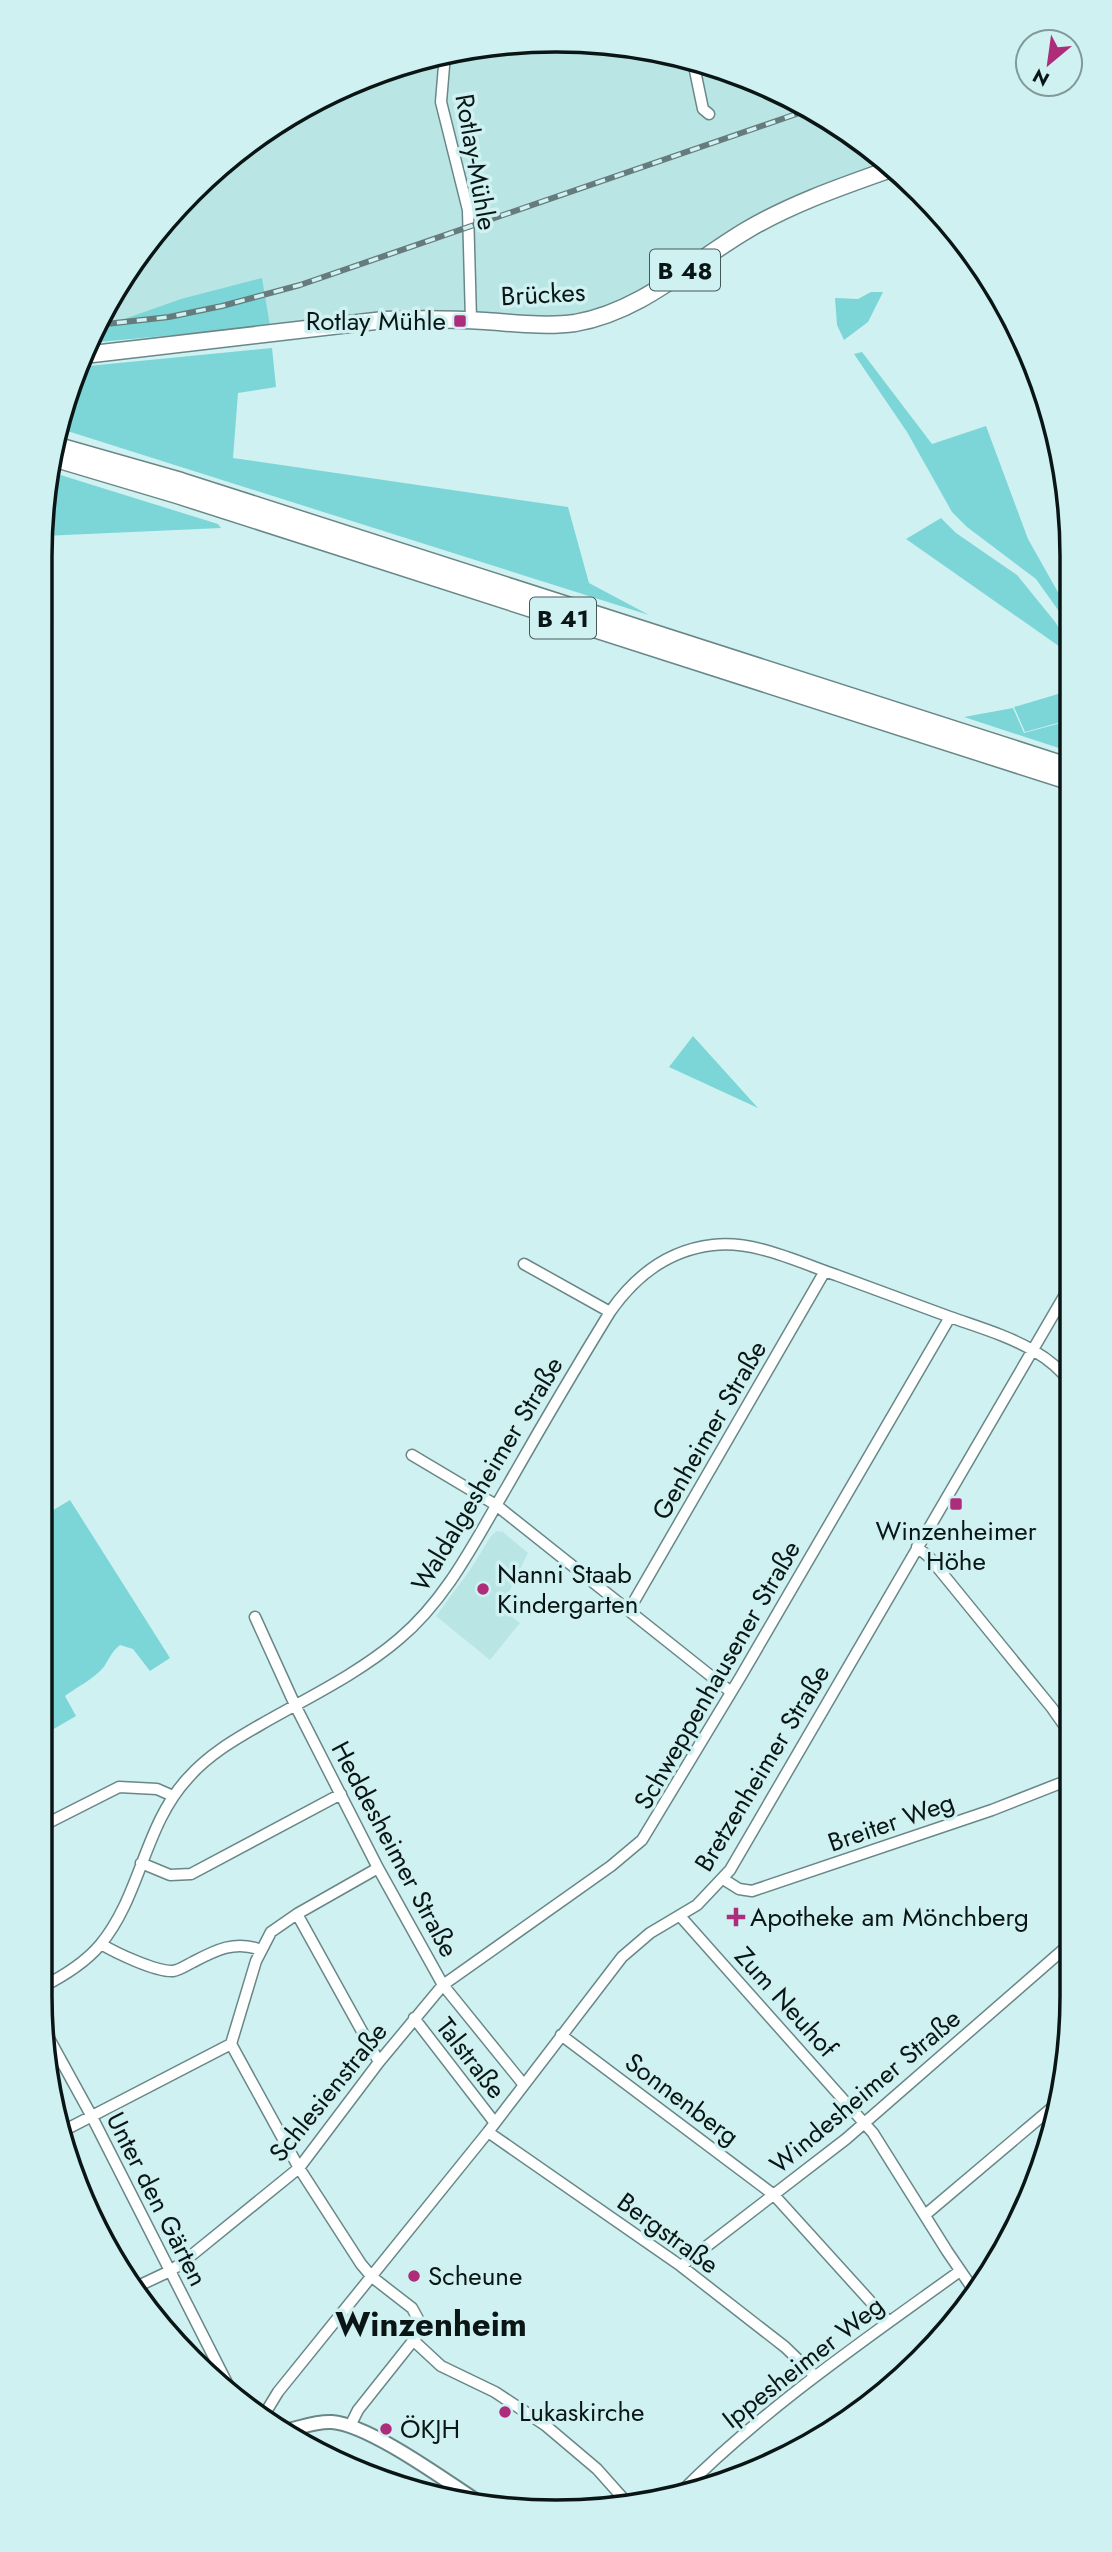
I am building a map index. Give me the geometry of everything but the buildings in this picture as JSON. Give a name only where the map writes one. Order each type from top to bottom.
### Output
[{"type":"main road","name":"Brückes","points":[[95,354],[404,319],[575,323],[619,310],[657,289],[749,229],[823,194],[882,172]]},
{"type":"main road","name":"B 41","points":[[65,448],[194,485],[1060,763]]},
{"type":"main road","name":"B 41","points":[[62,461],[177,495],[1060,778]]},
{"type":"street","name":"Rotlay-Mühle","points":[[444,65],[441,102],[468,210],[471,320]]},
{"type":"street","points":[[695,73],[703,109],[709,114]]},
{"type":"street","name":"Waldalgesheimer Straße","points":[[52,1981],[76,1966],[101,1944],[121,1912],[163,1812],[186,1779],[213,1755],[375,1658],[419,1621],[460,1567],[610,1312],[623,1293],[653,1267],[680,1254],[714,1245],[737,1245],[764,1251],[950,1317],[1033,1350],[1060,1369]]},
{"type":"street","points":[[524,1264],[610,1312]]},
{"type":"street","name":"Genheimer Straße","points":[[629,1610],[825,1271]]},
{"type":"street","name":"Bretzenheimer Straße","points":[[267,2409],[492,2127],[622,1957],[650,1933],[697,1905],[723,1879],[1060,1303]]},
{"type":"street","name":"Schweppenhausener Straße","points":[[443,1984],[611,1866],[637,1845],[652,1827],[950,1317]]},
{"type":"street","points":[[412,1455],[496,1506],[731,1692]]},
{"type":"street","points":[[917,1547],[929,1557],[1060,1719]]},
{"type":"street","name":"Heddesheimer Straße","points":[[255,1617],[295,1705],[379,1868],[443,1984],[524,2085]]},
{"type":"street","name":"Breiter Weg","points":[[723,1879],[739,1889],[752,1891],[992,1810],[1060,1783]]},
{"type":"street","points":[[52,1820],[120,1787],[157,1789],[173,1796]]},
{"type":"street","points":[[141,1863],[170,1875],[191,1874],[341,1794]]},
{"type":"street","points":[[70,2127],[231,2044],[261,1950],[275,1928],[379,1868]]},
{"type":"street","points":[[297,1914],[379,2062]]},
{"type":"street","name":"Zum Neuhof","points":[[680,1916],[865,2122],[969,2284]]},
{"type":"street","points":[[101,1944],[153,1966],[174,1971],[230,1946],[242,1944],[261,1950]]},
{"type":"street","name":"Windesheimer Straße","points":[[681,2266],[865,2122],[1060,1952]]},
{"type":"street","name":"Schlesienstraße","points":[[143,2284],[170,2272],[299,2168],[379,2062],[443,1984]]},
{"type":"street","name":"Talstraße","points":[[414,2018],[492,2127]]},
{"type":"street","name":"Sonnenberg","points":[[561,2035],[774,2194],[889,2322]]},
{"type":"street","points":[[231,2044],[299,2168],[361,2264],[372,2277],[408,2304],[415,2312],[420,2328],[414,2342],[358,2410],[350,2426]]},
{"type":"street","name":"Unter den Gärten","points":[[56,2051],[92,2115],[222,2373]]},
{"type":"street","points":[[925,2215],[1045,2113]]},
{"type":"street","name":"Bergstraße","points":[[492,2127],[681,2266],[785,2347],[815,2376]]},
{"type":"street","name":"Ippesheimer Weg","points":[[694,2480],[740,2436],[815,2376],[960,2271]]},
{"type":"street","points":[[414,2342],[441,2367],[495,2392],[545,2425],[597,2469],[620,2495]]},
{"type":"street","points":[[297,2428],[319,2423],[350,2426],[393,2448],[460,2490]]},
{"type":"shaded area","points":[[556,52],[622,57],[686,70],[718,79],[779,104],[836,137],[890,179],[834,198],[733,246],[637,310],[593,327],[570,330],[392,327],[272,341],[265,299],[107,327],[137,276],[177,224],[224,177],[249,157],[276,137],[333,104],[394,79],[458,62]]},
{"type":"shaded area","points":[[262,278],[270,326],[100,342],[109,325],[181,299]]},
{"type":"shaded area","points":[[871,292],[883,292],[868,322],[844,340],[837,325],[835,298],[858,299]]},
{"type":"shaded area","points":[[272,348],[276,387],[238,393],[233,458],[568,507],[589,583],[649,615],[69,431],[90,366]]},
{"type":"shaded area","points":[[862,352],[932,444],[986,426],[1028,539],[1060,596],[1060,613],[1036,579],[967,527],[952,512],[907,432],[854,354]]},
{"type":"shaded area","points":[[59,475],[218,524],[221,528],[53,536]]},
{"type":"shaded area","points":[[941,518],[956,533],[1017,575],[1056,623],[1060,630],[1060,647],[906,539]]},
{"type":"shaded area","points":[[1060,693],[1060,722],[1025,732],[1014,707]]},
{"type":"shaded area","points":[[1013,708],[1024,733],[1060,723],[1060,748],[964,717]]},
{"type":"shaded area","points":[[693,1036],[758,1108],[669,1067]]},
{"type":"shaded area","points":[[70,1500],[170,1658],[150,1671],[133,1649],[120,1645],[99,1672],[65,1696],[76,1716],[52,1730],[52,1511]]},
{"type":"shaded area","name":"Nanni Staab Kindergarten","points":[[497,1531],[503,1532],[528,1553],[501,1608],[520,1623],[490,1660],[436,1616]]},
{"type":"railway","points":[[109,324],[169,317],[300,285],[797,114]]},
{"type":"place","name":"Rotlay Mühle","points":[[460,321]]},
{"type":"place","name":"Winzenheimer Höhe","points":[[956,1504]]},
{"type":"place","name":"Nanni Staab Kindergarten","points":[[483,1589]]},
{"type":"place","name":"Apotheke am Mönchberg","points":[[736,1917]]},
{"type":"place","name":"Scheune","points":[[414,2276]]},
{"type":"place","name":"Lukaskirche","points":[[505,2412]]},
{"type":"place","name":"ÖKJH","points":[[386,2429]]},
{"type":"district","name":"Winzenheim","points":[[431,2324]]}]
